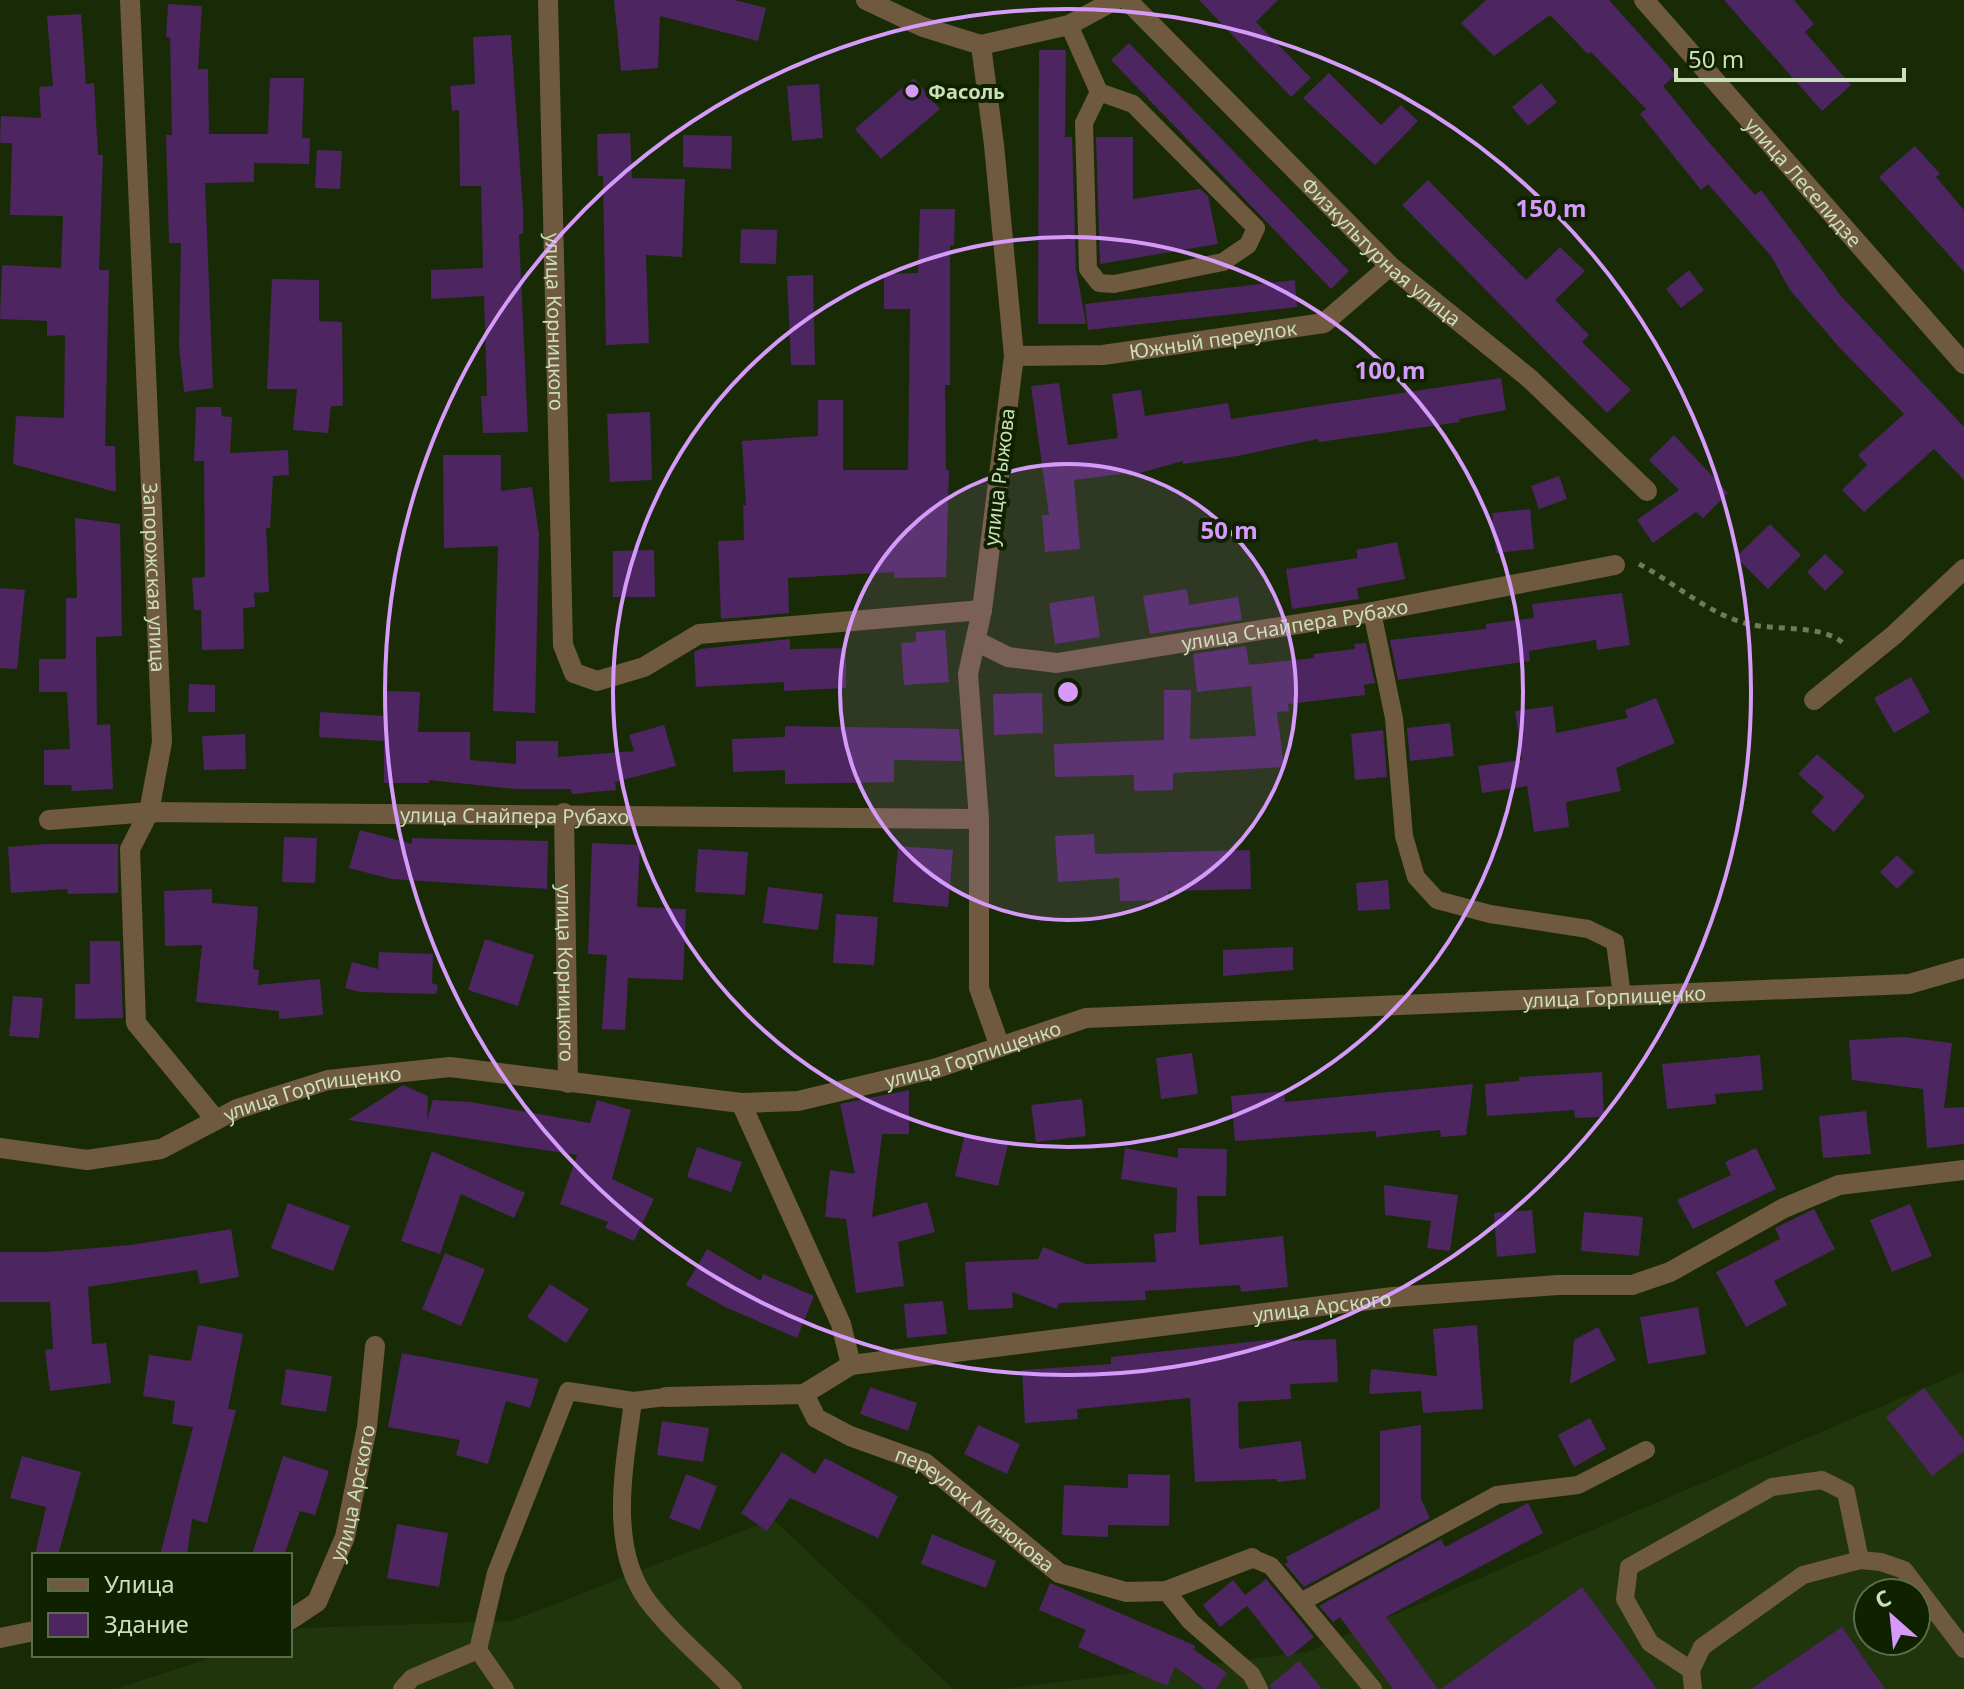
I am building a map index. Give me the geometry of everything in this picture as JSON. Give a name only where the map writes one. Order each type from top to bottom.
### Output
[{"type":"street","name":"Запорожская улица","points":[[130,0],[162,742],[149,812],[130,849],[136,1023],[216,1120]]},
{"type":"street","name":"улица Корницкого","points":[[548,0],[563,645],[574,673],[597,681],[644,667],[699,634],[982,610]]},
{"type":"street","points":[[866,0],[923,27],[981,45],[1069,25],[1115,0]]},
{"type":"street","name":"Физкультурная улица","points":[[1127,0],[1390,266],[1529,378],[1647,491]]},
{"type":"street","name":"улица Леселидзе","points":[[1644,0],[1964,364]]},
{"type":"street","name":"улица Рыжова","points":[[981,45],[1014,356],[982,610],[968,674],[979,819],[979,988],[1000,1047]]},
{"type":"street","name":"Южный переулок","points":[[1014,356],[1103,355],[1324,323],[1390,266]]},
{"type":"street","name":"улица Снайпера Рубахо","points":[[976,641],[1008,657],[1057,663],[1372,612],[1615,565]]},
{"type":"street","points":[[1814,700],[1964,569]]},
{"type":"street","name":"улица Снайпера Рубахо","points":[[49,820],[149,812],[564,813],[979,819]]},
{"type":"street","name":"улица Корницкого","points":[[564,813],[568,1083]]},
{"type":"street","name":"улица Горпищенко","points":[[0,1148],[87,1160],[161,1149],[237,1109],[328,1080],[450,1067],[741,1103],[798,1101],[937,1068],[1086,1018],[1909,984],[1964,968]]},
{"type":"street","points":[[741,1103],[841,1324],[851,1365]]},
{"type":"street","name":"улица Арского","points":[[804,1394],[851,1365],[1393,1297],[1558,1285],[1632,1285],[1670,1272],[1784,1208],[1839,1185],[1964,1170]]},
{"type":"street","name":"улица Арского","points":[[292,1619],[317,1602],[345,1537],[367,1427],[375,1346]]},
{"type":"street","points":[[666,1397],[804,1394]]},
{"type":"street","name":"переулок Мизюкова","points":[[804,1394],[816,1418],[850,1436],[925,1463],[1059,1573],[1126,1592],[1166,1591],[1252,1558]]},
{"type":"street","points":[[0,1638],[32,1631]]},
{"type":"lane","points":[[1069,25],[1099,92],[1133,104],[1256,228],[1248,245],[1223,262],[1114,284],[1099,283],[1088,269],[1084,123],[1099,92]]},
{"type":"lane","points":[[1372,612],[1394,718],[1404,836],[1416,877],[1437,900],[1490,914],[1588,929],[1615,942],[1622,996]]},
{"type":"lane","points":[[505,1689],[478,1650],[496,1573],[568,1391],[633,1401],[666,1397]]},
{"type":"lane","points":[[633,1401],[624,1478],[625,1553],[646,1599],[733,1689]]},
{"type":"lane","points":[[1303,1601],[1497,1495],[1578,1485],[1646,1450]]},
{"type":"lane","points":[[1860,1560],[1846,1492],[1822,1480],[1772,1487],[1629,1567],[1625,1599],[1650,1643],[1692,1680],[1702,1647],[1803,1575],[1860,1560],[1881,1562],[1904,1570],[1964,1649]]},
{"type":"lane","points":[[1252,1558],[1271,1566],[1373,1689]]},
{"type":"lane","points":[[1166,1591],[1191,1622],[1251,1674],[1259,1689]]},
{"type":"lane","points":[[402,1689],[412,1678],[478,1650]]},
{"type":"path","points":[[1615,565],[1636,562],[1694,600],[1744,623],[1780,631],[1820,631],[1834,635],[1862,661]]},
{"type":"shaded area","points":[[1964,1371],[1964,1689],[1002,1689],[1307,1652]]},
{"type":"shaded area","points":[[773,1519],[953,1689],[115,1689],[214,1657],[292,1657],[292,1631],[301,1628],[511,1621]]},
{"type":"building","points":[[614,0],[734,0],[766,8],[758,41],[660,16],[658,68],[621,71]]},
{"type":"building","points":[[1199,0],[1278,0],[1256,22],[1311,78],[1291,97]]},
{"type":"building","points":[[1486,0],[1609,0],[1676,75],[1663,86],[1707,140],[1755,195],[1761,190],[1841,296],[1964,427],[1964,480],[1934,449],[1864,512],[1842,490],[1867,465],[1858,455],[1904,414],[1838,346],[1790,290],[1771,256],[1708,184],[1701,190],[1640,114],[1646,109],[1591,52],[1588,54],[1550,15],[1494,56],[1461,23]]},
{"type":"building","points":[[1724,0],[1794,0],[1814,24],[1805,32],[1851,85],[1822,111]]},
{"type":"building","points":[[168,4],[202,6],[198,69],[208,69],[209,134],[268,134],[270,78],[304,78],[302,138],[310,138],[309,164],[254,163],[254,182],[205,183],[213,388],[184,392],[179,346],[181,243],[169,243],[166,135],[172,135],[170,37],[166,37]]},
{"type":"building","points":[[81,14],[86,84],[94,83],[98,155],[103,155],[99,270],[109,270],[105,446],[115,446],[116,492],[13,464],[16,416],[64,418],[65,335],[47,336],[47,321],[0,319],[2,265],[61,268],[63,216],[10,215],[12,143],[0,143],[1,116],[41,118],[39,87],[53,86],[47,16]]},
{"type":"building","points":[[511,35],[523,210],[523,234],[519,234],[528,432],[483,433],[481,396],[487,396],[484,296],[431,299],[431,270],[483,268],[481,186],[460,186],[459,110],[452,111],[450,86],[475,84],[473,37]]},
{"type":"building","points":[[1129,43],[1349,271],[1331,289],[1111,60]]},
{"type":"building","points":[[1039,50],[1066,50],[1065,137],[1072,137],[1076,269],[1086,324],[1038,324]]},
{"type":"building","points":[[1329,73],[1381,125],[1401,105],[1418,121],[1375,165],[1303,98]]},
{"type":"building","points":[[914,78],[940,109],[881,159],[855,129]]},
{"type":"building","points":[[1541,83],[1557,102],[1528,126],[1512,107]]},
{"type":"building","points":[[819,84],[823,138],[792,141],[787,86]]},
{"type":"building","points":[[630,133],[632,178],[685,179],[682,257],[646,255],[649,343],[606,345],[603,176],[598,176],[597,134]]},
{"type":"building","points":[[683,135],[732,136],[731,169],[683,167]]},
{"type":"building","points":[[1096,137],[1133,137],[1133,199],[1200,189],[1208,196],[1218,244],[1100,264]]},
{"type":"building","points":[[1915,146],[1940,174],[1936,177],[1964,210],[1964,272],[1879,177]]},
{"type":"building","points":[[317,150],[342,151],[340,189],[315,188]]},
{"type":"building","points":[[1428,180],[1526,280],[1560,247],[1585,271],[1555,300],[1589,335],[1582,342],[1631,390],[1607,413],[1402,205]]},
{"type":"building","points":[[920,209],[955,209],[954,245],[950,245],[950,385],[945,385],[946,470],[949,470],[946,577],[894,578],[894,572],[788,578],[789,613],[721,619],[718,541],[744,540],[743,505],[746,505],[742,441],[818,436],[818,400],[843,400],[843,470],[908,470],[910,309],[884,309],[884,274],[918,273]]},
{"type":"building","points":[[741,229],[777,230],[776,264],[740,263]]},
{"type":"building","points":[[1689,270],[1704,290],[1681,308],[1666,289]]},
{"type":"building","points":[[813,275],[815,365],[791,365],[787,276]]},
{"type":"building","points":[[272,279],[319,280],[319,321],[342,322],[343,406],[331,406],[328,433],[293,430],[297,389],[267,389]]},
{"type":"building","points":[[1295,280],[1297,307],[1088,330],[1085,304]]},
{"type":"building","points":[[1501,378],[1506,410],[1459,419],[1460,422],[1319,442],[1318,439],[1237,456],[1183,464],[1183,461],[1129,476],[1128,473],[1074,480],[1080,549],[1045,552],[1042,515],[1049,515],[1031,386],[1059,383],[1068,445],[1118,438],[1112,394],[1141,390],[1145,416],[1228,403],[1231,419]]},
{"type":"building","points":[[196,407],[221,407],[222,416],[232,417],[230,453],[288,450],[289,475],[273,476],[270,528],[266,528],[269,592],[254,593],[255,607],[243,608],[244,649],[202,650],[201,610],[194,610],[192,578],[205,577],[204,461],[194,461]]},
{"type":"building","points":[[650,412],[652,480],[610,482],[607,414]]},
{"type":"building","points":[[1674,435],[1728,493],[1703,518],[1696,512],[1653,543],[1637,520],[1679,490],[1649,460]]},
{"type":"building","points":[[443,455],[501,455],[501,491],[532,487],[539,535],[535,713],[493,711],[498,546],[444,548]]},
{"type":"building","points":[[1559,476],[1567,499],[1539,509],[1531,486]]},
{"type":"building","points":[[1530,509],[1534,549],[1496,553],[1492,513]]},
{"type":"building","points":[[75,518],[120,524],[122,636],[96,637],[97,725],[110,724],[113,789],[72,791],[71,785],[44,785],[44,750],[70,749],[67,692],[39,692],[39,659],[66,659],[66,598],[77,598]]},
{"type":"building","points":[[1770,524],[1801,555],[1768,589],[1736,557]]},
{"type":"building","points":[[1397,542],[1405,579],[1357,588],[1359,599],[1292,609],[1286,569],[1358,558],[1356,550]]},
{"type":"building","points":[[654,550],[655,597],[613,597],[613,551]]},
{"type":"building","points":[[1825,554],[1844,572],[1825,591],[1807,572]]},
{"type":"building","points":[[0,588],[25,590],[17,669],[0,668]]},
{"type":"building","points":[[1187,589],[1189,605],[1238,597],[1242,620],[1150,634],[1143,596]]},
{"type":"building","points":[[1622,593],[1630,645],[1597,650],[1596,640],[1529,651],[1530,661],[1398,680],[1390,640],[1486,629],[1486,624],[1534,618],[1532,604]]},
{"type":"building","points":[[1094,596],[1100,637],[1055,644],[1049,603]]},
{"type":"building","points":[[945,630],[949,682],[904,685],[901,643],[916,642],[916,632]]},
{"type":"building","points":[[790,639],[790,649],[846,648],[846,688],[784,691],[784,682],[696,687],[694,652]]},
{"type":"building","points":[[1366,643],[1375,683],[1364,685],[1365,695],[1288,704],[1289,711],[1277,712],[1284,767],[1173,773],[1173,790],[1134,791],[1134,775],[1055,777],[1054,744],[1164,740],[1164,690],[1191,690],[1190,739],[1256,736],[1251,686],[1197,692],[1193,654],[1246,646],[1249,665],[1314,658],[1313,654],[1355,649],[1354,644]]},
{"type":"building","points":[[1911,677],[1930,712],[1894,733],[1874,698]]},
{"type":"building","points":[[189,684],[215,685],[215,712],[188,712]]},
{"type":"building","points":[[385,691],[420,692],[418,732],[470,732],[470,760],[516,764],[516,741],[558,741],[558,757],[634,751],[629,735],[664,725],[676,766],[615,782],[616,790],[572,794],[571,789],[516,789],[429,780],[429,783],[384,783],[384,741],[319,737],[320,712],[384,716]]},
{"type":"building","points":[[1042,693],[1043,733],[994,735],[993,694]]},
{"type":"building","points":[[1656,698],[1675,743],[1616,768],[1621,791],[1566,802],[1569,827],[1534,832],[1527,786],[1482,793],[1478,766],[1522,760],[1515,711],[1553,706],[1556,733],[1628,718],[1625,710]]},
{"type":"building","points":[[1450,723],[1454,756],[1410,761],[1407,728]]},
{"type":"building","points":[[785,726],[959,729],[962,761],[894,760],[894,782],[785,784],[785,770],[733,772],[732,739],[785,737]]},
{"type":"building","points":[[1383,730],[1387,777],[1355,780],[1351,734]]},
{"type":"building","points":[[245,734],[246,769],[204,770],[202,736]]},
{"type":"building","points":[[1817,754],[1865,796],[1834,832],[1811,812],[1824,797],[1798,774]]},
{"type":"building","points":[[360,830],[412,844],[412,838],[548,841],[547,889],[391,879],[349,868]]},
{"type":"building","points":[[1094,834],[1095,854],[1250,850],[1251,889],[1168,891],[1168,900],[1120,901],[1119,878],[1058,882],[1055,836]]},
{"type":"building","points":[[284,837],[317,838],[315,883],[282,882]]},
{"type":"building","points":[[592,843],[640,845],[637,907],[686,909],[683,980],[628,978],[625,1030],[602,1029],[607,955],[588,954]]},
{"type":"building","points":[[118,844],[118,893],[68,894],[67,889],[11,893],[8,847]]},
{"type":"building","points":[[898,846],[953,850],[948,907],[893,902]]},
{"type":"building","points":[[698,849],[748,852],[745,895],[695,892]]},
{"type":"building","points":[[1897,855],[1914,872],[1897,889],[1880,872]]},
{"type":"building","points":[[1388,880],[1390,909],[1358,911],[1356,883]]},
{"type":"building","points":[[768,887],[823,894],[818,930],[763,923]]},
{"type":"building","points":[[212,889],[212,903],[258,907],[253,969],[259,970],[258,985],[320,979],[323,1015],[279,1019],[279,1011],[196,1002],[202,945],[165,946],[164,891]]},
{"type":"building","points":[[836,914],[878,917],[874,965],[833,963]]},
{"type":"building","points":[[485,939],[534,955],[518,1006],[468,990]]},
{"type":"building","points":[[90,941],[120,941],[123,1018],[75,1019],[75,984],[90,984]]},
{"type":"building","points":[[1293,947],[1293,970],[1223,976],[1223,950]]},
{"type":"building","points":[[379,952],[433,954],[432,983],[438,985],[436,994],[360,992],[345,988],[352,962],[378,969]]},
{"type":"building","points":[[13,996],[43,998],[39,1038],[9,1036]]},
{"type":"building","points":[[1903,1037],[1952,1043],[1944,1108],[1964,1107],[1964,1144],[1927,1148],[1923,1089],[1852,1080],[1849,1040]]},
{"type":"building","points":[[1192,1053],[1198,1094],[1161,1099],[1156,1058]]},
{"type":"building","points":[[1760,1055],[1763,1090],[1715,1094],[1716,1104],[1667,1109],[1662,1064]]},
{"type":"building","points":[[1602,1072],[1604,1117],[1575,1118],[1574,1110],[1487,1116],[1485,1084],[1519,1081],[1519,1077]]},
{"type":"building","points":[[1473,1084],[1466,1135],[1441,1137],[1440,1130],[1376,1137],[1376,1131],[1235,1141],[1231,1096],[1284,1091],[1285,1102]]},
{"type":"building","points":[[403,1085],[428,1096],[427,1120],[433,1100],[470,1102],[590,1123],[597,1100],[631,1110],[612,1179],[654,1199],[634,1241],[605,1228],[608,1222],[560,1204],[577,1155],[348,1120]]},
{"type":"building","points":[[909,1090],[909,1134],[882,1134],[872,1217],[927,1202],[935,1232],[898,1242],[904,1286],[856,1293],[846,1219],[825,1217],[830,1170],[855,1174],[840,1104]]},
{"type":"building","points":[[1082,1099],[1086,1136],[1036,1142],[1031,1105]]},
{"type":"building","points":[[1866,1111],[1871,1154],[1823,1158],[1819,1116]]},
{"type":"building","points":[[965,1134],[1008,1144],[998,1186],[955,1176]]},
{"type":"building","points":[[697,1147],[742,1162],[731,1192],[687,1177]]},
{"type":"building","points":[[1125,1148],[1178,1158],[1178,1148],[1227,1149],[1226,1196],[1197,1196],[1199,1245],[1283,1236],[1288,1287],[1241,1292],[1240,1285],[1145,1291],[1146,1300],[1059,1303],[1057,1309],[1012,1292],[1013,1308],[968,1310],[965,1262],[1038,1259],[1043,1247],[1086,1264],[1156,1262],[1154,1234],[1176,1232],[1177,1188],[1121,1179]]},
{"type":"building","points":[[1756,1148],[1776,1189],[1693,1229],[1677,1200],[1731,1175],[1725,1162]]},
{"type":"building","points":[[432,1151],[525,1193],[514,1218],[461,1194],[440,1254],[401,1241]]},
{"type":"building","points":[[1384,1185],[1458,1195],[1450,1251],[1427,1248],[1431,1221],[1385,1215]]},
{"type":"building","points":[[288,1203],[350,1226],[333,1271],[271,1248]]},
{"type":"building","points":[[1910,1204],[1932,1256],[1892,1272],[1870,1220]]},
{"type":"building","points":[[1814,1209],[1835,1249],[1774,1281],[1787,1305],[1746,1327],[1716,1272],[1780,1239],[1775,1228]]},
{"type":"building","points":[[1532,1210],[1536,1253],[1497,1257],[1494,1213]]},
{"type":"building","points":[[1584,1212],[1643,1217],[1639,1256],[1581,1251]]},
{"type":"building","points":[[231,1229],[239,1277],[200,1284],[197,1270],[88,1287],[92,1344],[106,1343],[111,1383],[50,1391],[45,1350],[53,1349],[50,1302],[0,1302],[0,1252],[47,1252],[131,1245]]},
{"type":"building","points":[[707,1249],[761,1281],[763,1274],[814,1296],[797,1338],[725,1307],[686,1285]]},
{"type":"building","points":[[445,1253],[485,1269],[461,1326],[422,1309]]},
{"type":"building","points":[[550,1284],[589,1309],[566,1343],[527,1317]]},
{"type":"building","points":[[943,1301],[947,1334],[907,1338],[904,1304]]},
{"type":"building","points":[[1698,1307],[1706,1354],[1648,1364],[1640,1317]]},
{"type":"building","points":[[198,1325],[243,1334],[228,1409],[236,1410],[207,1523],[192,1519],[187,1553],[161,1553],[193,1427],[172,1424],[175,1401],[143,1396],[149,1355],[191,1361]]},
{"type":"building","points":[[1477,1325],[1483,1409],[1423,1413],[1421,1391],[1369,1394],[1371,1369],[1437,1376],[1433,1329]]},
{"type":"building","points":[[1598,1327],[1616,1360],[1570,1384],[1574,1340]]},
{"type":"building","points":[[1287,1338],[1287,1341],[1336,1339],[1338,1382],[1290,1384],[1291,1399],[1238,1402],[1239,1449],[1301,1441],[1306,1479],[1195,1482],[1190,1398],[1077,1409],[1078,1419],[1025,1423],[1022,1370],[1111,1364],[1111,1357]]},
{"type":"building","points":[[402,1353],[539,1379],[530,1408],[506,1401],[488,1464],[456,1455],[460,1440],[388,1427]]},
{"type":"building","points":[[286,1369],[332,1376],[326,1412],[281,1405]]},
{"type":"building","points":[[870,1387],[917,1403],[908,1431],[860,1414]]},
{"type":"building","points":[[1924,1388],[1964,1440],[1964,1451],[1932,1476],[1886,1417]]},
{"type":"building","points":[[1590,1418],[1606,1449],[1574,1467],[1558,1435]]},
{"type":"building","points":[[662,1421],[709,1428],[703,1462],[657,1455]]},
{"type":"building","points":[[978,1425],[1020,1444],[1007,1474],[964,1454]]},
{"type":"building","points":[[1421,1425],[1421,1499],[1430,1518],[1304,1587],[1285,1564],[1288,1562],[1286,1557],[1380,1508],[1380,1431]]},
{"type":"building","points":[[782,1452],[815,1474],[825,1458],[898,1496],[878,1538],[790,1498],[767,1531],[741,1513]]},
{"type":"building","points":[[22,1456],[81,1472],[59,1553],[35,1553],[46,1507],[10,1498]]},
{"type":"building","points":[[283,1456],[329,1471],[315,1515],[300,1511],[285,1553],[253,1553]]},
{"type":"building","points":[[686,1474],[717,1486],[700,1530],[669,1518]]},
{"type":"building","points":[[1128,1474],[1170,1475],[1169,1526],[1108,1525],[1108,1537],[1062,1535],[1064,1485],[1128,1488]]},
{"type":"building","points":[[1528,1503],[1543,1533],[1386,1617],[1438,1689],[1393,1689],[1340,1617],[1333,1622],[1319,1606],[1441,1539],[1445,1547]]},
{"type":"building","points":[[397,1524],[448,1533],[439,1587],[387,1578]]},
{"type":"building","points":[[932,1534],[996,1561],[986,1588],[921,1564]]},
{"type":"building","points":[[1266,1579],[1314,1637],[1288,1658],[1247,1606],[1220,1627],[1203,1605],[1233,1580],[1245,1595]]},
{"type":"building","points":[[1050,1583],[1196,1646],[1193,1649],[1227,1673],[1216,1689],[1205,1689],[1175,1667],[1167,1686],[1078,1647],[1086,1630],[1039,1610]]},
{"type":"building","points":[[1582,1587],[1657,1689],[1441,1689]]},
{"type":"building","points":[[1842,1627],[1852,1641],[1852,1657],[1863,1657],[1885,1689],[1751,1689]]},
{"type":"building","points":[[1299,1661],[1322,1689],[1271,1689],[1270,1685]]},
{"type":"place","name":"Фасоль","points":[[912,91]]}]
